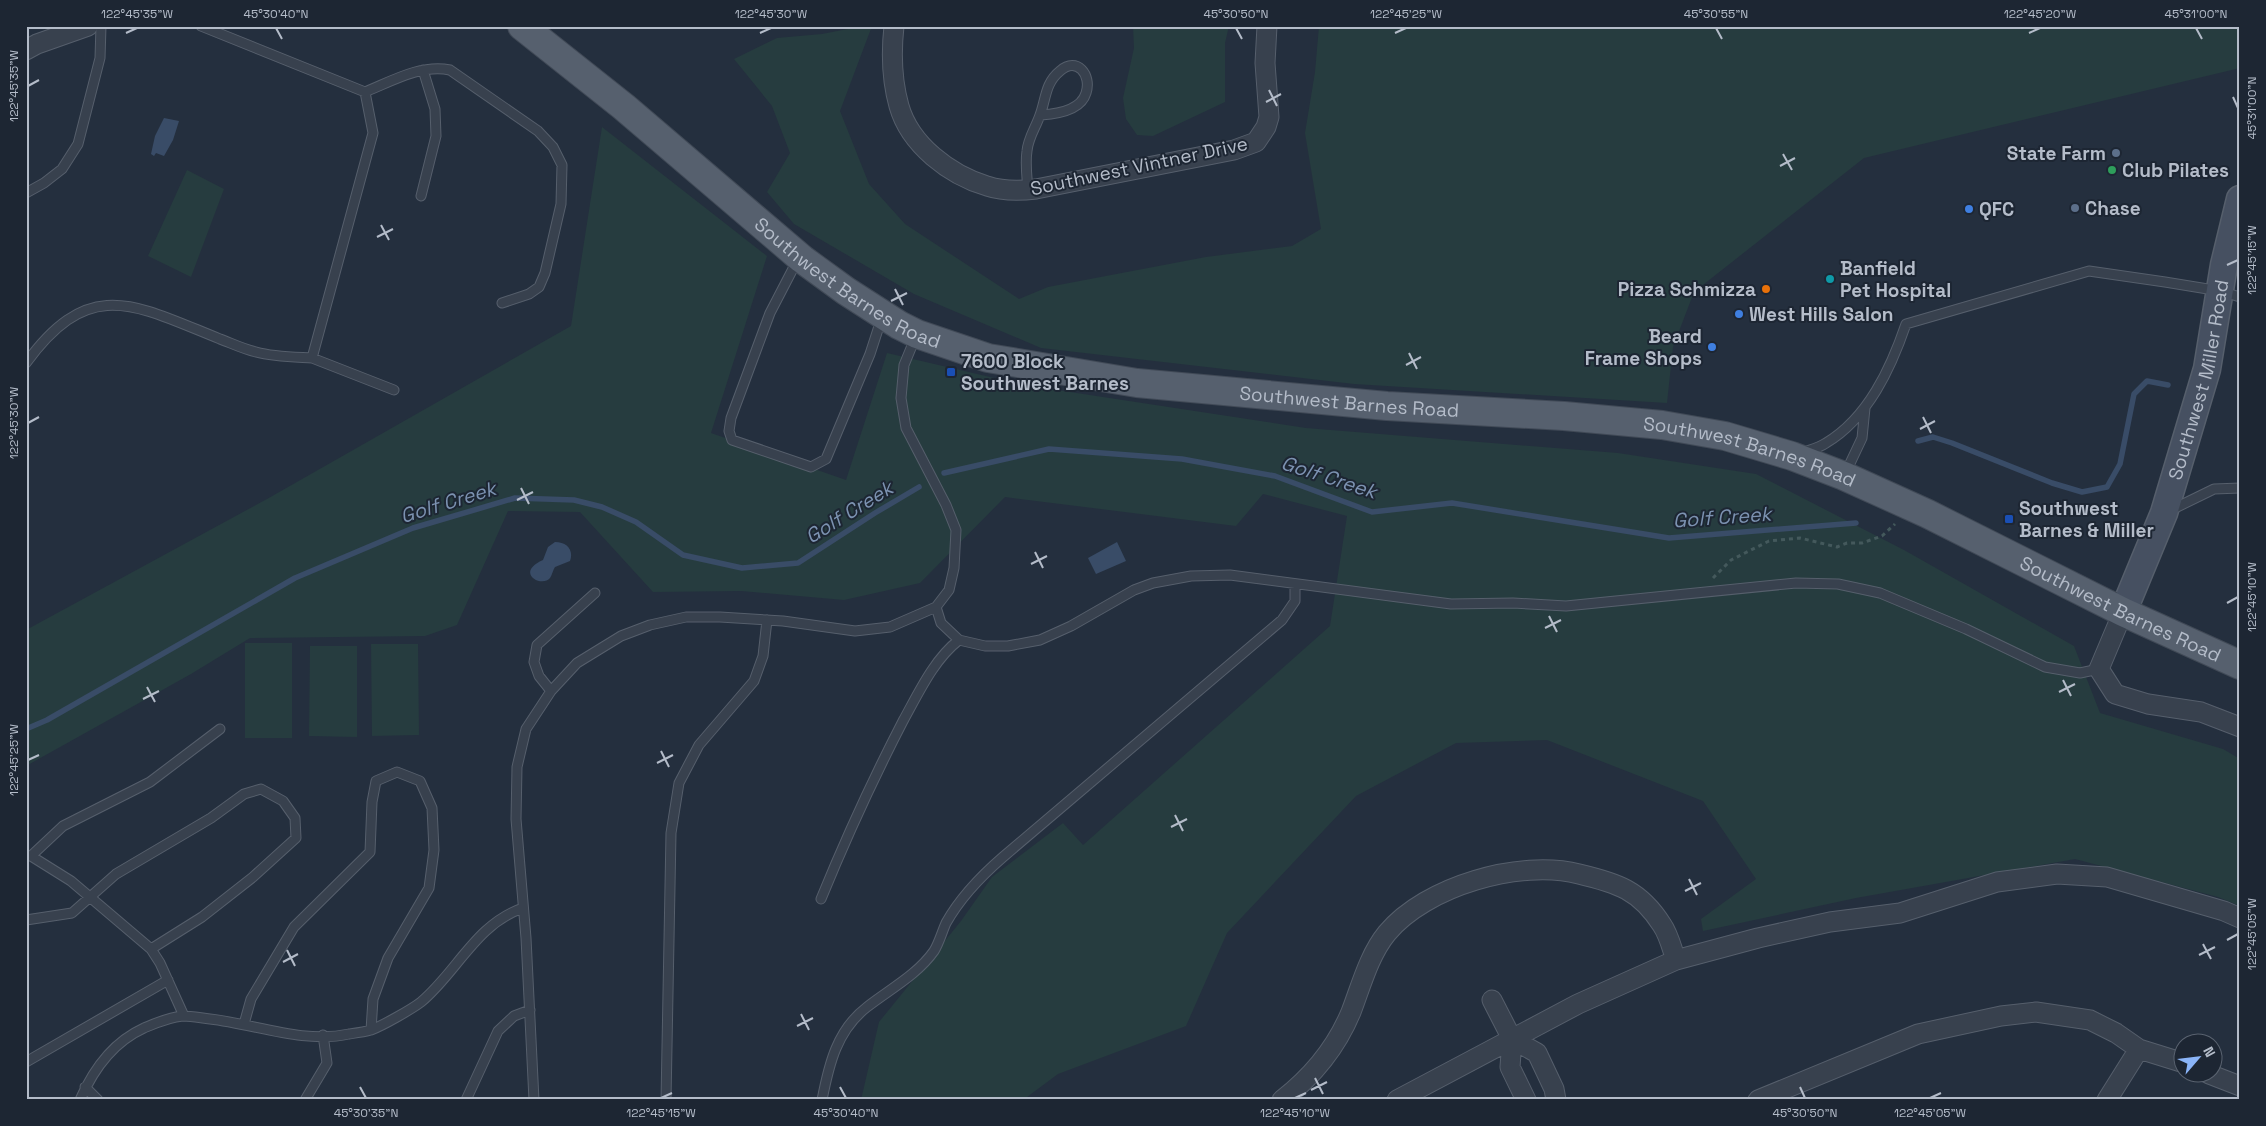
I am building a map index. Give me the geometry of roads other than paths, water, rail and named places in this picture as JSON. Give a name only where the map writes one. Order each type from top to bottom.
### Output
[{"type":"main road","name":"Southwest Barnes Road","points":[[522,26],[624,107],[800,257],[846,291],[899,325],[917,334],[988,358],[1137,383],[1386,406],[1564,416],[1662,425],[1725,436],[1792,456],[1844,476],[1912,507],[2123,612],[2240,665]]},
{"type":"main road","name":"Southwest Miller Road","points":[[2123,612],[2164,513],[2230,294],[2233,221],[2240,199]]},
{"type":"street","points":[[26,50],[37,44],[88,26]]},
{"type":"street","name":"Southwest Vintner Drive","points":[[894,26],[893,74],[899,107],[912,132],[934,158],[966,178],[988,187],[1009,190],[1028,190],[1234,150],[1256,142],[1262,135],[1269,117],[1265,63],[1267,26]]},
{"type":"street","points":[[2123,612],[2099,669],[2115,694],[2148,704],[2201,712],[2240,727]]},
{"type":"street","points":[[1282,1100],[1298,1088],[1322,1062],[1337,1041],[1366,972],[1387,933],[1418,906],[1456,886],[1477,879],[1537,870],[1571,872],[1605,880],[1640,897],[1663,926],[1676,960]]},
{"type":"street","points":[[1398,1100],[1578,1004],[1676,960],[1758,938],[1830,922],[1900,913],[1998,882],[2057,874],[2107,877],[2224,910],[2240,918]]},
{"type":"street","points":[[1492,1000],[1512,1039],[1510,1067],[1526,1100]]},
{"type":"street","points":[[1758,1100],[1918,1034],[2001,1016],[2036,1012],[2090,1020],[2116,1033],[2139,1049],[2174,1060]]},
{"type":"street","points":[[1512,1039],[1537,1053],[1554,1089],[1556,1100]]},
{"type":"street","points":[[2108,1100],[2139,1049]]},
{"type":"street","points":[[2224,1080],[2240,1086]]},
{"type":"lane","points":[[26,192],[44,183],[62,169],[78,144],[100,58],[100,26]]},
{"type":"lane","points":[[201,26],[365,92],[423,70],[437,68],[450,70],[538,131],[553,147],[562,165],[561,204],[545,273],[539,287],[529,294],[502,303]]},
{"type":"lane","points":[[1028,190],[1027,151],[1041,115],[1048,86],[1061,70],[1073,65],[1079,66],[1088,78],[1085,97],[1066,111],[1041,115]]},
{"type":"lane","points":[[421,196],[436,136],[434,109],[423,70]]},
{"type":"lane","points":[[312,358],[373,133],[365,92]]},
{"type":"lane","points":[[800,257],[770,313],[734,410],[728,432],[732,440],[811,467],[826,458],[870,354],[883,314]]},
{"type":"lane","points":[[1792,456],[1825,444],[1847,428],[1865,408],[1897,349],[1906,324],[2089,271],[2230,294]]},
{"type":"lane","points":[[26,363],[37,348],[64,321],[95,306],[119,305],[145,309],[254,352],[287,357],[312,358],[394,390]]},
{"type":"lane","points":[[534,1100],[530,1010],[516,819],[517,767],[526,729],[551,691],[577,663],[621,636],[650,625],[686,617],[767,620],[856,631],[890,627],[936,607],[949,590],[955,559],[956,530],[946,505],[906,428],[901,398],[904,366],[917,334]]},
{"type":"lane","points":[[1844,476],[1862,438],[1865,408]]},
{"type":"lane","points":[[2164,513],[2214,489],[2240,488]]},
{"type":"lane","points":[[936,607],[941,623],[959,640],[985,646],[1008,646],[1040,640],[1071,626],[1134,590],[1153,582],[1190,576],[1230,575],[1451,604],[1513,603],[1566,606],[1796,583],[1838,584],[1880,593],[1966,629],[2045,666],[2080,673],[2099,669]]},
{"type":"lane","points":[[822,1100],[830,1060],[855,1017],[901,983],[925,961],[934,950],[946,923],[976,882],[1282,620],[1295,601],[1295,584]]},
{"type":"lane","points":[[551,691],[539,676],[534,662],[537,645],[595,593]]},
{"type":"lane","points":[[666,1100],[671,833],[679,783],[700,745],[754,681],[763,656],[767,620]]},
{"type":"lane","points":[[821,899],[874,777],[911,708],[948,649],[959,640]]},
{"type":"lane","points":[[184,1016],[152,949],[71,880],[28,856],[63,826],[150,782],[220,729]]},
{"type":"lane","points":[[244,1024],[251,999],[294,927],[370,852],[372,802],[376,781],[398,772],[420,782],[432,808],[434,850],[429,888],[388,958],[373,999],[371,1030]]},
{"type":"lane","points":[[26,920],[72,913],[116,874],[211,818],[244,794],[261,789],[283,801],[295,818],[296,838],[253,877],[202,917],[152,949]]},
{"type":"lane","points":[[80,1100],[85,1087],[106,1055],[130,1034],[163,1020],[184,1016],[244,1024],[279,1032],[342,1036],[371,1030],[420,1002],[471,945],[495,923],[509,913],[523,908]]},
{"type":"lane","points":[[26,1062],[168,980]]},
{"type":"lane","points":[[466,1100],[498,1031],[514,1016],[530,1010]]},
{"type":"lane","points":[[305,1100],[327,1063],[323,1035]]},
{"type":"lane","points":[[85,1087],[98,1100]]},
{"type":"water","points":[[164,118],[179,121],[173,140],[164,156],[156,153],[154,156],[151,154],[155,136]]},
{"type":"water","points":[[555,542],[563,543],[568,547],[571,553],[570,561],[555,567],[550,578],[546,581],[533,578],[530,574],[531,570],[543,560],[548,547]]},
{"type":"water","points":[[1117,542],[1126,561],[1096,574],[1088,558]]},
{"type":"waterway","name":"Golf Creek","points":[[1918,441],[1933,437],[2052,483],[2082,492],[2107,487],[2120,464],[2134,394],[2147,381],[2168,385]]},
{"type":"waterway","name":"Golf Creek","points":[[944,473],[1049,449],[1182,459],[1275,476],[1372,512],[1452,503],[1669,538],[1856,523]]},
{"type":"waterway","name":"Golf Creek","points":[[26,729],[47,720],[295,578],[413,528],[515,498],[574,500],[602,507],[636,522],[683,555],[742,568],[798,563],[919,487]]},
{"type":"place","name":"State Farm","points":[[2116,153]]},
{"type":"place","name":"Club Pilates","points":[[2112,170]]},
{"type":"place","name":"Chase","points":[[2075,208]]},
{"type":"place","name":"QFC","points":[[1969,209]]},
{"type":"place","name":"Banfield Pet Hospital","points":[[1830,279]]},
{"type":"place","name":"Pizza Schmizza","points":[[1766,289]]},
{"type":"place","name":"West Hills Salon","points":[[1739,314]]},
{"type":"place","name":"Beard Frame Shops","points":[[1712,347]]},
{"type":"place","name":"7600 Block Southwest Barnes","points":[[951,372]]},
{"type":"place","name":"Southwest Barnes & Miller","points":[[2009,519]]}]
